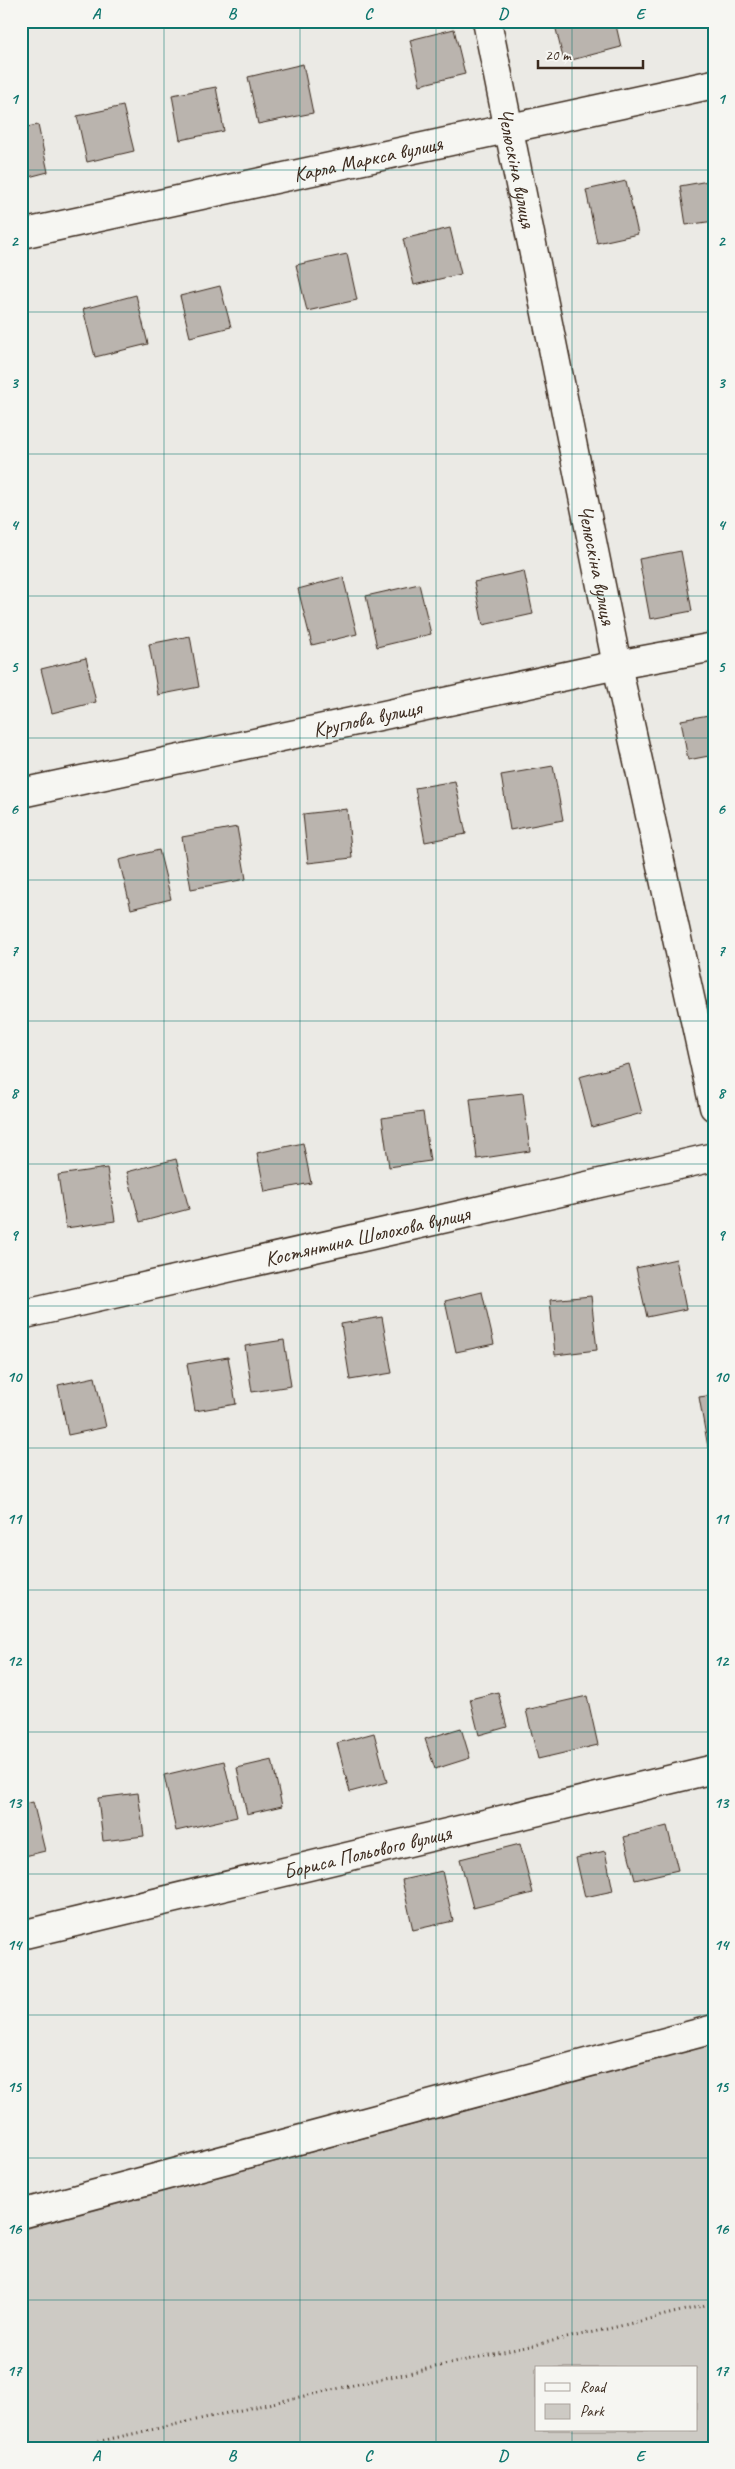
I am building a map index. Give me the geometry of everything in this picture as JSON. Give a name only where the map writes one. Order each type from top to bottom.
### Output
[{"type":"street","name":"Челюскіна вулиця","points":[[487,21],[617,665],[714,1107]]},
{"type":"street","name":"Карла Маркса вулиця","points":[[21,234],[508,127],[714,84]]},
{"type":"street","name":"Круглова вулиця","points":[[21,793],[617,665],[714,647]]},
{"type":"street","name":"Костянтина Шолохова вулиця","points":[[21,1315],[714,1157]]},
{"type":"street","name":"Бориса Польового вулиця","points":[[21,1935],[714,1769]]},
{"type":"street","points":[[21,2214],[714,2029]]},
{"type":"path","points":[[69,2448],[616,2328],[714,2303]]},
{"type":"green space","points":[[714,2044],[714,2448],[21,2448],[21,2230]]},
{"type":"building","points":[[554,21],[615,21],[621,47],[564,62]]},
{"type":"building","points":[[454,29],[465,74],[420,85],[410,40]]},
{"type":"building","points":[[303,64],[313,113],[258,124],[248,77]]},
{"type":"building","points":[[216,87],[224,131],[180,140],[172,95]]},
{"type":"building","points":[[123,106],[134,151],[87,162],[77,116]]},
{"type":"building","points":[[38,125],[48,172],[21,179],[21,128]]},
{"type":"building","points":[[714,180],[714,221],[686,225],[680,186]]},
{"type":"building","points":[[626,181],[638,234],[597,243],[586,190]]},
{"type":"building","points":[[450,228],[461,274],[414,285],[403,239]]},
{"type":"building","points":[[347,254],[357,300],[307,311],[296,265]]},
{"type":"building","points":[[220,286],[231,327],[190,337],[180,296]]},
{"type":"building","points":[[136,295],[148,344],[95,357],[83,309]]},
{"type":"building","points":[[681,551],[692,611],[650,619],[639,559]]},
{"type":"building","points":[[524,571],[533,614],[483,625],[474,582]]},
{"type":"building","points":[[343,577],[357,634],[312,645],[298,589]]},
{"type":"building","points":[[419,584],[431,634],[377,647],[366,596]]},
{"type":"building","points":[[190,636],[199,687],[158,695],[149,644]]},
{"type":"building","points":[[86,658],[96,702],[52,713],[41,669]]},
{"type":"building","points":[[714,714],[714,755],[688,760],[681,720]]},
{"type":"building","points":[[553,766],[563,820],[510,830],[501,775]]},
{"type":"building","points":[[455,781],[466,834],[425,842],[415,788]]},
{"type":"building","points":[[347,809],[352,858],[308,863],[303,814]]},
{"type":"building","points":[[237,827],[246,879],[191,889],[182,837]]},
{"type":"building","points":[[159,850],[171,899],[131,909],[119,860]]},
{"type":"building","points":[[629,1064],[642,1113],[592,1127],[579,1077]]},
{"type":"building","points":[[523,1093],[530,1151],[477,1159],[470,1099]]},
{"type":"building","points":[[423,1112],[430,1161],[389,1167],[382,1118]]},
{"type":"building","points":[[303,1143],[311,1183],[265,1192],[257,1153]]},
{"type":"building","points":[[176,1159],[189,1209],[140,1222],[127,1172]]},
{"type":"building","points":[[107,1168],[115,1221],[66,1228],[58,1175]]},
{"type":"building","points":[[676,1259],[686,1309],[647,1317],[636,1268]]},
{"type":"building","points":[[482,1292],[494,1344],[456,1352],[445,1301]]},
{"type":"building","points":[[591,1296],[597,1350],[555,1355],[550,1300]]},
{"type":"building","points":[[382,1317],[392,1373],[350,1380],[341,1324]]},
{"type":"building","points":[[284,1340],[291,1386],[252,1392],[245,1346]]},
{"type":"building","points":[[228,1357],[236,1404],[195,1411],[187,1364]]},
{"type":"building","points":[[95,1377],[106,1427],[68,1435],[58,1385]]},
{"type":"building","points":[[714,1395],[714,1446],[708,1447],[699,1397]]},
{"type":"building","points":[[498,1692],[507,1727],[479,1735],[470,1699]]},
{"type":"building","points":[[587,1696],[598,1745],[538,1759],[526,1710]]},
{"type":"building","points":[[461,1728],[470,1758],[435,1769],[425,1739]]},
{"type":"building","points":[[374,1733],[387,1782],[350,1792],[337,1743]]},
{"type":"building","points":[[272,1760],[282,1806],[247,1814],[237,1768]]},
{"type":"building","points":[[224,1761],[237,1817],[176,1831],[164,1775]]},
{"type":"building","points":[[138,1793],[144,1836],[103,1841],[98,1798]]},
{"type":"building","points":[[33,1802],[45,1851],[21,1857],[21,1805]]},
{"type":"building","points":[[667,1826],[678,1870],[635,1880],[624,1837]]},
{"type":"building","points":[[520,1844],[533,1893],[473,1908],[460,1859]]},
{"type":"building","points":[[605,1851],[613,1891],[585,1897],[576,1858]]},
{"type":"building","points":[[442,1871],[453,1921],[413,1930],[402,1880]]}]
